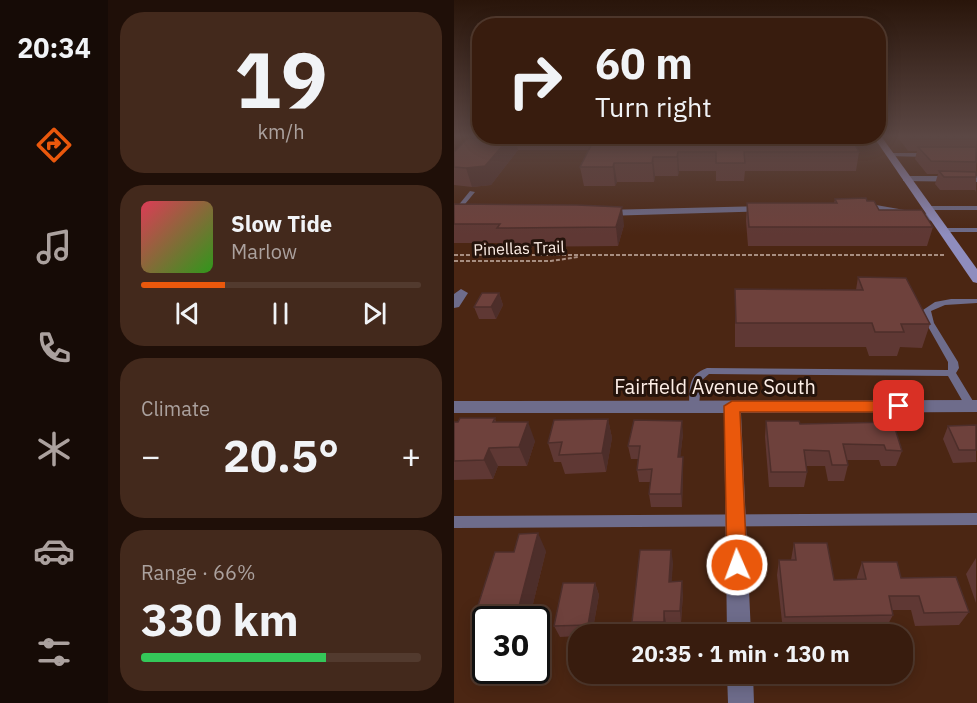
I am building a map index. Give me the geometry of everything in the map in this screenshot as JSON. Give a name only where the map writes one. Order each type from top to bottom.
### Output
[{"type":"street","points":[[899,169],[976,279]]},
{"type":"street","points":[[906,179],[976,179]]},
{"type":"street","points":[[846,205],[933,218]]},
{"type":"street","points":[[587,213],[780,208]]},
{"type":"street","points":[[732,406],[739,624]]},
{"type":"street","name":"Fairfield Avenue South","points":[[454,407],[974,406]]},
{"type":"street","points":[[740,684],[740,703]]},
{"type":"lane","points":[[461,208],[472,192]]},
{"type":"lane","points":[[926,208],[976,208]]},
{"type":"lane","points":[[941,230],[976,230]]},
{"type":"lane","points":[[951,373],[954,368],[953,362],[930,323],[927,310],[934,304],[976,301]]},
{"type":"lane","points":[[694,406],[695,378],[698,374],[707,371],[951,373]]},
{"type":"lane","points":[[951,373],[974,406]]},
{"type":"lane","points":[[454,522],[976,519]]},
{"type":"path","points":[[454,255],[951,255]]},
{"type":"path","name":"Pinellas Trail","points":[[454,261],[551,261],[584,255]]},
{"type":"building","points":[[939,171],[976,172],[976,177],[944,177]]},
{"type":"building","points":[[866,198],[867,201],[874,201],[879,210],[922,210],[933,227],[749,227],[747,203],[837,203],[835,199]]},
{"type":"building","points":[[454,204],[622,207],[616,227],[497,228],[500,224],[454,224]]},
{"type":"building","points":[[858,277],[906,278],[930,324],[901,324],[904,332],[875,332],[872,323],[736,323],[735,289],[863,290]]},
{"type":"building","points":[[482,293],[499,293],[491,307],[474,307]]},
{"type":"building","points":[[460,418],[495,418],[493,422],[528,422],[519,447],[489,448],[484,460],[454,461],[454,422],[458,422]]},
{"type":"building","points":[[608,419],[602,453],[559,455],[562,442],[548,443],[554,420]]},
{"type":"building","points":[[634,420],[682,421],[678,457],[683,457],[681,494],[649,494],[652,469],[637,470],[640,446],[628,446]]},
{"type":"building","points":[[766,421],[799,421],[800,424],[893,422],[902,451],[886,450],[884,445],[843,444],[848,465],[832,465],[829,451],[804,450],[807,472],[771,472]]},
{"type":"building","points":[[976,425],[976,450],[959,450],[948,426]]},
{"type":"building","points":[[538,533],[519,606],[478,606],[495,552],[514,552],[519,534]]},
{"type":"building","points":[[794,543],[827,543],[834,580],[866,579],[862,562],[897,562],[901,578],[956,577],[969,612],[924,613],[919,596],[889,596],[893,615],[785,617],[779,560],[796,560]]},
{"type":"building","points":[[640,550],[671,550],[669,582],[682,581],[680,611],[664,611],[664,622],[632,622]]},
{"type":"building","points":[[563,583],[595,583],[588,624],[554,626]]},
{"type":"route","points":[[737,565],[732,406],[899,406]]}]
